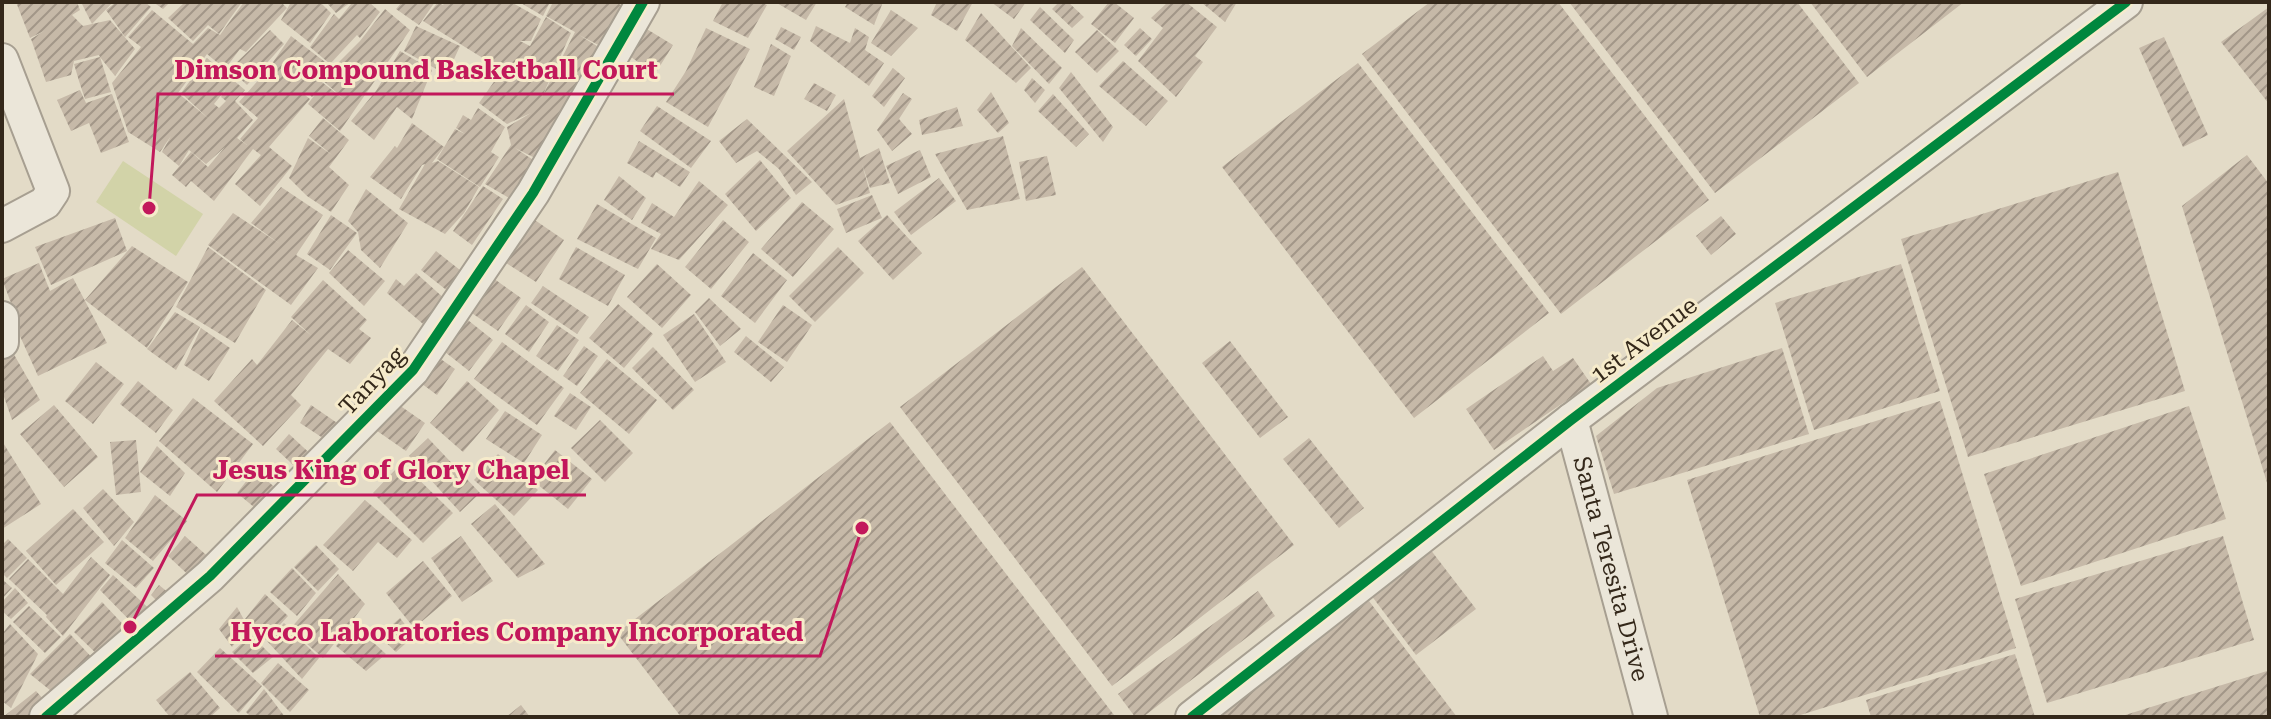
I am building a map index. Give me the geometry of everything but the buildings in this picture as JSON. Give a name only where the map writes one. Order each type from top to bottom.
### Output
[{"type":"street","name":"Tanyag","points":[[46,717],[210,576],[413,370],[533,193],[643,2]]},
{"type":"street","name":"1st Avenue","points":[[1192,717],[1571,420],[2126,2]]},
{"type":"street","points":[[2,60],[53,191],[45,203],[2,226]]},
{"type":"street","points":[[2,318],[2,342]]},
{"type":"street","name":"Santa Teresita Drive","points":[[1571,420],[1651,717]]},
{"type":"green space","points":[[123,161],[203,214],[176,256],[96,202]]},
{"type":"cycle path","points":[[46,717],[210,576],[413,370],[533,193],[643,2]]},
{"type":"cycle path","points":[[1192,717],[1571,420],[2126,2]]},
{"type":"place","name":"Dimson Compound Basketball Court","points":[[149,208]]},
{"type":"place","name":"Hycco Laboratories Company Incorporated","points":[[862,528]]},
{"type":"place","name":"Jesus King of Glory Chapel","points":[[130,627]]}]
